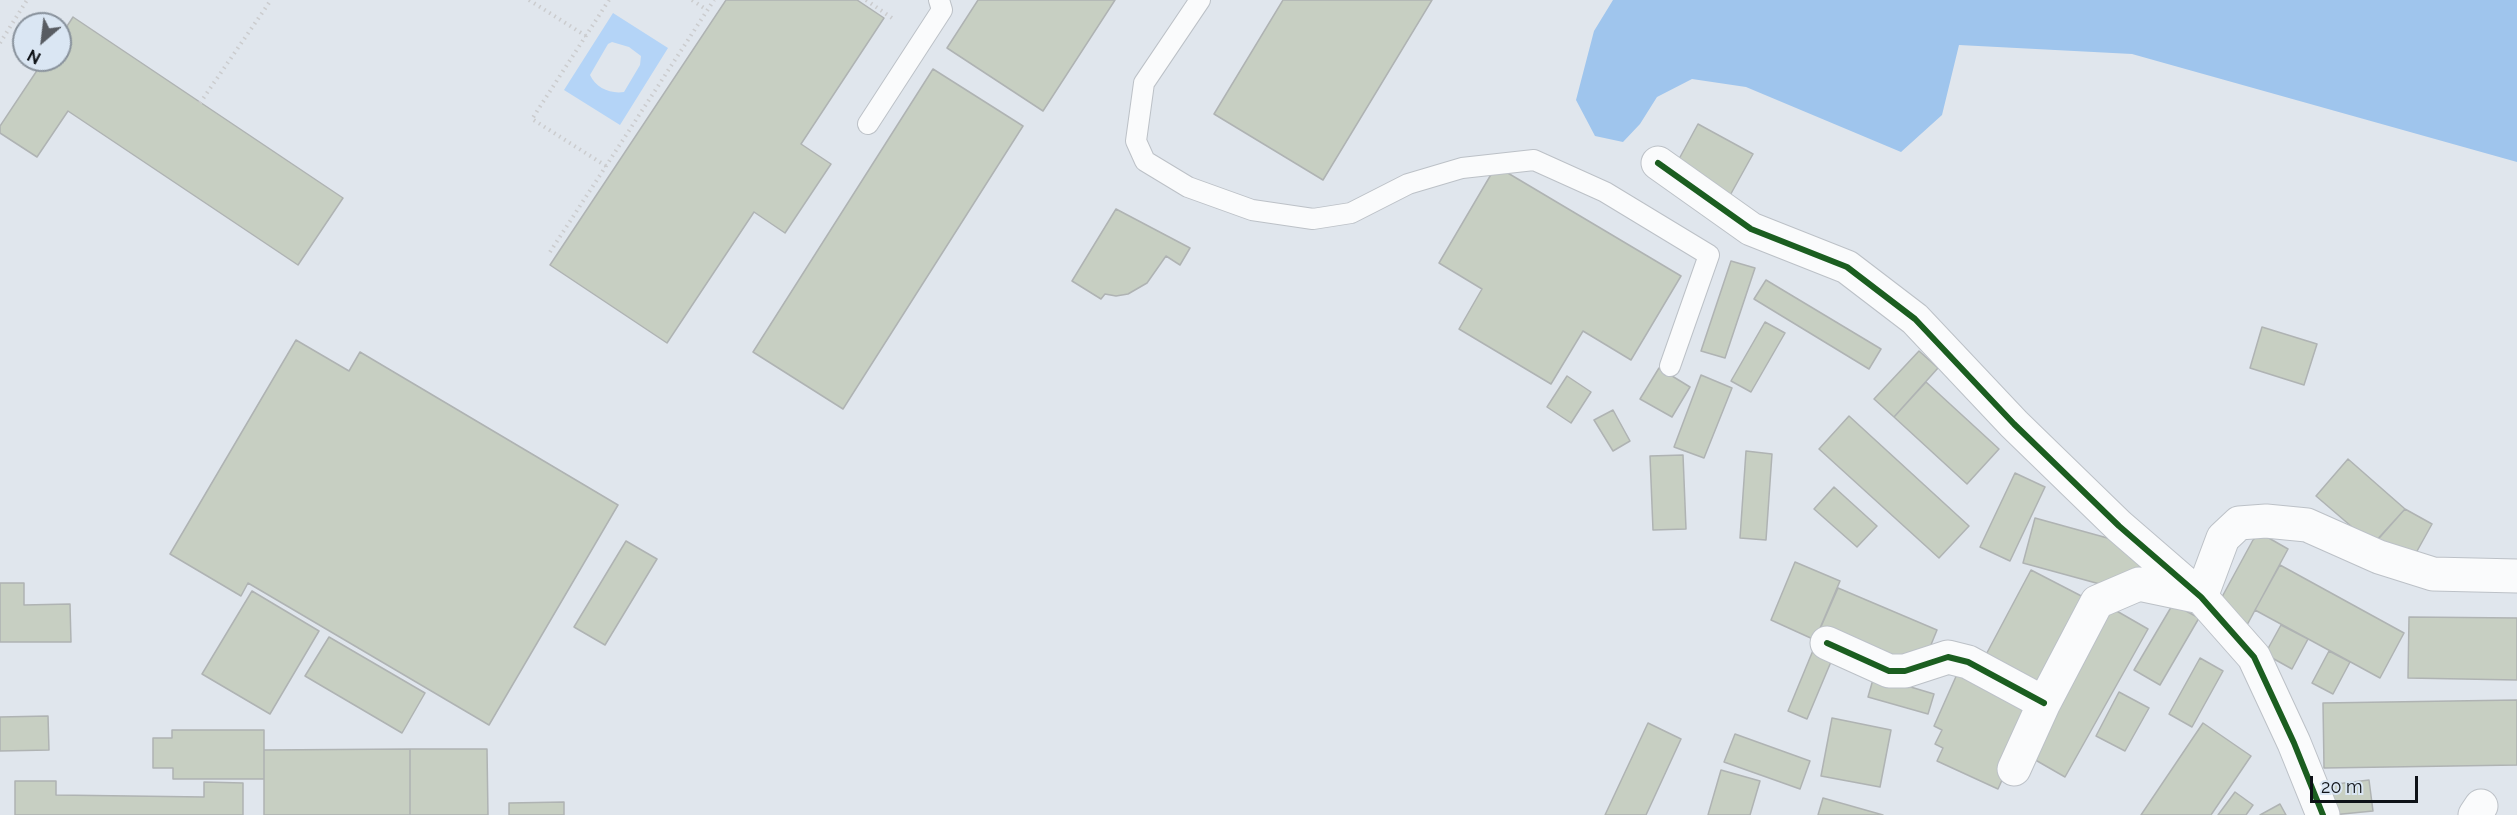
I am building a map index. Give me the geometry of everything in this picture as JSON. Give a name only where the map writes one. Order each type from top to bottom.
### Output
[{"type":"street","points":[[1658,163],[1751,229],[1847,267],[1915,319],[2014,424],[2118,526],[2201,597],[2254,657],[2294,743],[2323,815]]},
{"type":"street","points":[[2201,597],[2223,538],[2239,524],[2266,521],[2307,525],[2379,557],[2433,574],[2517,576]]},
{"type":"street","points":[[2014,769],[2044,703],[2097,602],[2139,584],[2201,597]]},
{"type":"street","points":[[1827,643],[1889,670],[1905,671],[1948,657],[1968,662],[2044,703]]},
{"type":"lane","points":[[868,124],[942,10],[939,0]]},
{"type":"lane","points":[[1200,0],[1144,82],[1136,141],[1145,161],[1188,187],[1252,210],[1314,219],[1351,213],[1408,184],[1462,168],[1533,160],[1605,192],[1709,255],[1670,366]]},
{"type":"path","points":[[0,43],[27,0]]},
{"type":"path","points":[[200,103],[271,0]]},
{"type":"path","points":[[529,0],[586,36]]},
{"type":"path","points":[[606,166],[532,119],[609,0]]},
{"type":"path","points":[[692,0],[707,10]]},
{"type":"path","points":[[550,252],[714,0]]},
{"type":"path","points":[[866,0],[892,18]]},
{"type":"shaded area","points":[[1613,0],[2517,0],[2517,162],[2132,54],[1959,45],[1942,115],[1901,152],[1746,87],[1692,79],[1657,97],[1640,124],[1623,142],[1595,136],[1576,100],[1594,31]]},
{"type":"shaded area","points":[[613,13],[668,48],[620,125],[564,90]],"holes":[[[612,42],[629,47],[641,56],[640,65],[624,92],[609,91],[600,87],[590,75],[608,44]]]},
{"type":"building","points":[[726,0],[857,0],[884,18],[801,144],[831,164],[785,233],[754,212],[667,343],[550,265]]},
{"type":"building","points":[[978,0],[1115,0],[1043,111],[947,48]]},
{"type":"building","points":[[1283,0],[1432,0],[1323,180],[1214,114]]},
{"type":"building","points":[[73,17],[343,198],[298,265],[68,111],[37,157],[0,133],[0,126],[36,72],[72,72]]},
{"type":"building","points":[[933,69],[1023,126],[843,409],[753,352]]},
{"type":"building","points":[[1698,124],[1753,154],[1728,199],[1673,170]]},
{"type":"building","points":[[1496,166],[1681,276],[1631,360],[1583,331],[1551,384],[1459,329],[1482,289],[1439,263]]},
{"type":"building","points":[[1116,209],[1190,248],[1180,265],[1166,256],[1147,283],[1128,294],[1116,296],[1105,294],[1101,299],[1072,281]]},
{"type":"building","points":[[1731,261],[1755,268],[1725,358],[1701,351]]},
{"type":"building","points":[[1766,280],[1881,349],[1869,369],[1754,299]]},
{"type":"building","points":[[1765,322],[1785,333],[1751,392],[1731,381]]},
{"type":"building","points":[[2262,327],[2317,344],[2304,385],[2250,368]]},
{"type":"building","points":[[296,340],[349,371],[360,352],[618,505],[489,725],[248,583],[241,596],[170,554]]},
{"type":"building","points":[[1919,351],[1938,368],[1894,417],[1874,399]]},
{"type":"building","points":[[1659,368],[1690,387],[1672,417],[1640,399]]},
{"type":"building","points":[[1701,375],[1732,388],[1704,458],[1674,447]]},
{"type":"building","points":[[1567,376],[1591,392],[1571,423],[1547,407]]},
{"type":"building","points":[[1926,382],[1999,449],[1967,484],[1894,417]]},
{"type":"building","points":[[1613,410],[1630,441],[1613,451],[1594,420]]},
{"type":"building","points":[[1849,416],[1969,526],[1939,558],[1819,449]]},
{"type":"building","points":[[1746,451],[1772,454],[1766,540],[1740,538]]},
{"type":"building","points":[[1683,455],[1686,529],[1653,530],[1650,456]]},
{"type":"building","points":[[2348,459],[2405,509],[2373,545],[2316,496]]},
{"type":"building","points":[[2015,473],[2045,487],[2010,561],[1980,547]]},
{"type":"building","points":[[1834,487],[1877,526],[1857,547],[1814,509]]},
{"type":"building","points":[[2405,509],[2432,524],[2411,562],[2374,543]]},
{"type":"building","points":[[2035,518],[2111,539],[2144,560],[2133,580],[2118,589],[2023,563]]},
{"type":"building","points":[[2258,536],[2267,537],[2288,549],[2247,625],[2216,608],[2253,540]]},
{"type":"building","points":[[626,541],[657,559],[605,645],[574,627]]},
{"type":"building","points":[[1795,562],[1840,581],[1815,640],[1771,620]]},
{"type":"building","points":[[2280,565],[2404,633],[2380,678],[2255,610]]},
{"type":"building","points":[[2031,570],[2091,601],[2040,695],[1981,664]]},
{"type":"building","points":[[0,583],[24,583],[24,605],[70,604],[71,642],[0,642]]},
{"type":"building","points":[[1838,588],[1937,630],[1924,662],[1903,665],[1820,629]]},
{"type":"building","points":[[252,591],[319,631],[270,714],[202,674]]},
{"type":"building","points":[[2173,604],[2199,618],[2160,685],[2134,670]]},
{"type":"building","points":[[2108,606],[2148,629],[2065,777],[2025,754]]},
{"type":"building","points":[[2409,617],[2517,618],[2517,680],[2408,678]]},
{"type":"building","points":[[2281,625],[2308,639],[2292,669],[2265,654]]},
{"type":"building","points":[[329,637],[425,693],[402,733],[305,676]]},
{"type":"building","points":[[1814,648],[1833,657],[1807,719],[1788,711]]},
{"type":"building","points":[[2329,651],[2350,662],[2333,694],[2312,683]]},
{"type":"building","points":[[2200,658],[2223,671],[2192,727],[2169,714]]},
{"type":"building","points":[[1958,672],[2035,707],[1998,789],[1937,761],[1943,748],[1935,744],[1942,730],[1934,726]]},
{"type":"building","points":[[1874,676],[1934,694],[1928,714],[1868,697]]},
{"type":"building","points":[[2119,692],[2149,708],[2125,751],[2096,736]]},
{"type":"building","points":[[2517,700],[2517,765],[2324,768],[2323,703]]},
{"type":"building","points":[[48,716],[49,750],[0,751],[0,717]]},
{"type":"building","points":[[1832,718],[1891,730],[1880,787],[1821,776]]},
{"type":"building","points":[[1648,723],[1681,739],[1646,815],[1605,815]]},
{"type":"building","points":[[2203,723],[2251,756],[2211,815],[2141,815]]},
{"type":"building","points":[[172,730],[264,730],[264,779],[173,779],[173,768],[153,768],[153,738],[172,738]]},
{"type":"building","points":[[1735,734],[1810,761],[1800,789],[1724,762]]},
{"type":"building","points":[[410,749],[410,815],[264,815],[264,750]]},
{"type":"building","points":[[410,749],[487,749],[488,815],[410,815]]},
{"type":"building","points":[[1721,770],[1760,781],[1750,815],[1708,815]]},
{"type":"building","points":[[2369,780],[2373,811],[2332,815],[2328,785]]},
{"type":"building","points":[[15,781],[56,781],[56,795],[204,797],[204,782],[243,783],[243,815],[15,815]]},
{"type":"building","points":[[2235,792],[2253,805],[2246,815],[2218,815]]},
{"type":"building","points":[[1823,798],[1883,815],[1818,815]]},
{"type":"building","points":[[564,802],[564,815],[509,815],[509,803]]},
{"type":"building","points":[[2280,804],[2286,815],[2260,815]]},
{"type":"cycle path","points":[[1658,163],[1751,229],[1847,267],[1915,319],[2014,424],[2119,526],[2201,597],[2254,657],[2294,743],[2323,815]]},
{"type":"cycle path","points":[[1827,643],[1889,671],[1905,671],[1948,657],[1968,662],[2044,703]]}]
